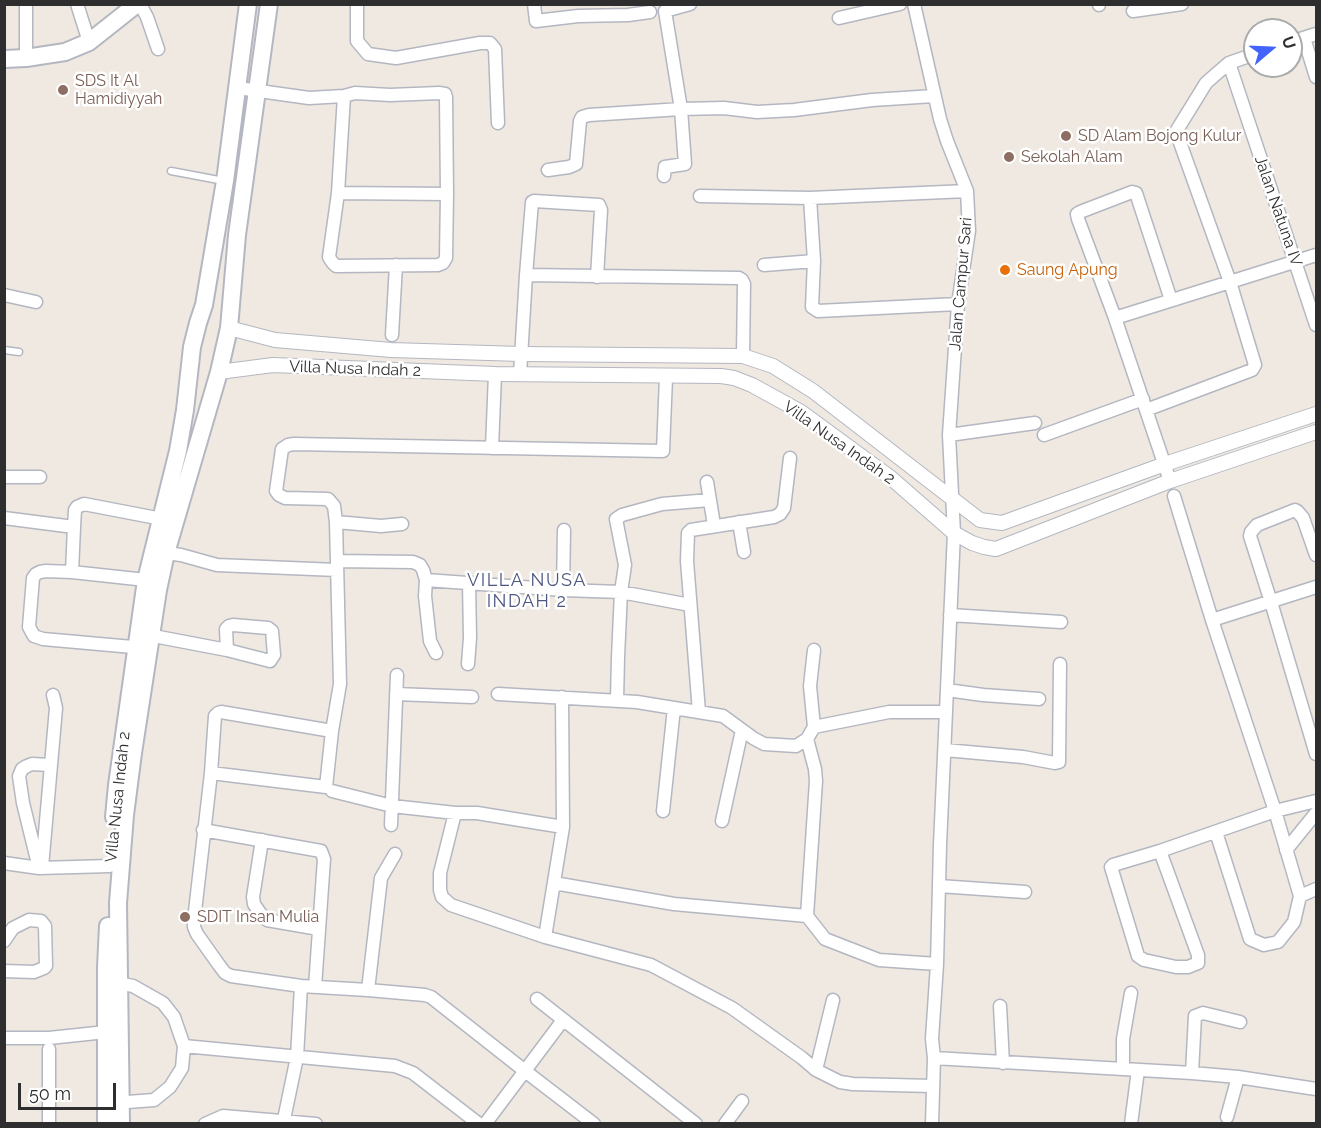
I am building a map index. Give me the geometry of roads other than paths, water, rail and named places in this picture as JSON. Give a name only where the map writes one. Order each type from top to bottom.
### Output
[{"type":"main road","points":[[4,59],[65,52],[89,42],[138,4]]},
{"type":"main road","name":"Villa Nusa Indah 2","points":[[113,1032],[118,984],[118,903],[131,817],[133,753],[144,641],[146,580],[178,451],[192,347],[204,305],[225,181],[248,4]]},
{"type":"main road","name":"Villa Nusa Indah 2","points":[[121,1124],[114,1103],[113,1032],[106,967],[110,866],[117,785],[144,641],[166,553],[219,372],[229,321],[237,235],[269,4]]},
{"type":"main road","points":[[242,56],[261,59]]},
{"type":"main road","points":[[204,305],[219,307],[229,321]]},
{"type":"main road","name":"Villa Nusa Indah 2","points":[[190,368],[198,374],[219,372]]},
{"type":"main road","name":"Villa Nusa Indah 2","points":[[106,1124],[114,1103]]},
{"type":"street","points":[[26,4],[26,58]]},
{"type":"street","points":[[77,4],[89,42]]},
{"type":"street","points":[[138,4],[147,17],[158,49]]},
{"type":"street","points":[[357,4],[357,41],[368,54],[396,58],[490,43],[495,49],[498,123]]},
{"type":"street","points":[[534,4],[536,21],[665,11],[690,4]]},
{"type":"street","points":[[637,4],[650,12]]},
{"type":"street","points":[[839,18],[900,4]]},
{"type":"street","name":"Jalan Campur Sari","points":[[914,4],[934,96],[947,141],[967,191],[969,231],[958,304],[949,435],[954,532],[932,1039],[934,1058],[932,1124]]},
{"type":"street","points":[[1133,11],[1182,4]]},
{"type":"street","points":[[664,176],[665,167],[685,164],[681,109],[665,11]]},
{"type":"street","points":[[1317,34],[1304,38],[1317,78]]},
{"type":"street","points":[[1044,435],[1254,368],[1255,361],[1230,282],[1177,130],[1206,83],[1228,63],[1243,58]]},
{"type":"street","name":"Jalan Natuna IV","points":[[1228,63],[1317,325]]},
{"type":"street","points":[[238,88],[309,98],[355,93],[445,94],[447,194],[446,258],[443,263],[438,265],[336,266],[329,257],[338,193],[344,96]]},
{"type":"street","points":[[548,170],[576,164],[580,121],[582,117],[589,115],[724,108],[757,112],[794,111],[872,100],[934,96]]},
{"type":"street","points":[[700,196],[810,198],[967,191]]},
{"type":"street","points":[[1170,481],[1077,214],[1132,192],[1136,193],[1171,300]]},
{"type":"street","points":[[338,193],[447,194]]},
{"type":"street","points":[[810,198],[814,261],[812,307],[818,311],[958,304]]},
{"type":"street","points":[[520,374],[532,202],[536,200],[599,205],[601,210],[597,276]]},
{"type":"street","points":[[1115,318],[1317,255]]},
{"type":"street","points":[[764,264],[814,261]]},
{"type":"street","points":[[392,335],[396,265]]},
{"type":"street","points":[[526,275],[739,278],[744,284],[743,356]]},
{"type":"street","points":[[4,295],[36,302]]},
{"type":"street","name":"Villa Nusa Indah 2","points":[[229,321],[275,340],[392,350],[743,356],[773,366],[813,391],[980,520],[1002,523],[1165,464],[1317,414]]},
{"type":"street","name":"Villa Nusa Indah 2","points":[[219,372],[273,366],[495,374],[734,378],[752,385],[801,412],[891,478],[954,532],[972,543],[996,549],[1170,481],[1317,432]]},
{"type":"street","points":[[492,448],[495,374]]},
{"type":"street","points":[[329,789],[332,731],[340,684],[334,506],[328,499],[285,498],[279,495],[276,491],[282,449],[294,444],[663,451],[666,377]]},
{"type":"street","points":[[949,435],[1035,423]]},
{"type":"street","points":[[699,712],[687,561],[688,533],[691,530],[714,525],[774,517],[783,512],[790,458]]},
{"type":"street","points":[[4,477],[40,477]]},
{"type":"street","points":[[707,482],[714,525]]},
{"type":"street","points":[[1174,496],[1300,896],[1294,922],[1278,942],[1264,945],[1250,939],[1216,832]]},
{"type":"street","points":[[617,700],[621,592],[626,565],[616,523],[618,517],[662,504],[710,500]]},
{"type":"street","points":[[72,572],[77,507],[84,504],[162,519]]},
{"type":"street","points":[[1317,555],[1303,518],[1295,510],[1254,526],[1250,536],[1317,754]]},
{"type":"street","points":[[4,518],[74,527]]},
{"type":"street","points":[[336,522],[381,526],[402,524]]},
{"type":"street","points":[[738,522],[744,552]]},
{"type":"street","points":[[563,590],[564,531]]},
{"type":"street","points":[[166,553],[217,565],[337,565],[414,562],[423,570],[426,580],[425,596],[430,641],[436,653]]},
{"type":"street","points":[[146,580],[72,572],[46,571],[36,574],[33,578],[29,627],[34,636],[42,639],[144,641],[227,650]]},
{"type":"street","points":[[426,580],[621,592],[690,605]]},
{"type":"street","points":[[468,664],[469,582]]},
{"type":"street","points":[[1212,620],[1317,587]]},
{"type":"street","points":[[950,615],[1061,622]]},
{"type":"street","points":[[498,694],[617,700],[723,716],[764,744],[796,746],[807,739],[814,726],[810,686],[814,650]]},
{"type":"street","points":[[945,750],[1059,762],[1060,664]]},
{"type":"street","points":[[391,825],[397,675]]},
{"type":"street","points":[[947,690],[1040,699]]},
{"type":"street","points":[[396,694],[472,697]]},
{"type":"street","points":[[40,867],[56,708],[53,695]]},
{"type":"street","points":[[545,937],[563,827],[562,697]]},
{"type":"street","points":[[663,811],[674,708]]},
{"type":"street","points":[[332,731],[221,712],[215,716],[211,773],[194,920],[197,934],[225,973],[231,976],[302,986],[431,997],[594,1124]]},
{"type":"street","points":[[814,726],[889,712],[946,712]]},
{"type":"street","points":[[722,821],[742,730]]},
{"type":"street","points":[[807,739],[816,781],[807,916],[825,939],[879,960],[937,964]]},
{"type":"street","points":[[40,867],[23,803],[19,776],[22,769],[32,764],[50,765]]},
{"type":"street","points":[[211,773],[329,789],[392,806],[455,813],[477,813],[563,827]]},
{"type":"street","points":[[1160,851],[1198,955],[1198,963],[1188,968],[1144,960],[1138,956],[1111,867],[1275,811],[1317,801]]},
{"type":"street","points":[[455,813],[440,873],[442,897],[451,905],[545,937],[651,965],[732,1008],[816,1070],[840,1082],[932,1086]]},
{"type":"street","points":[[1286,850],[1317,813]]},
{"type":"street","points":[[203,830],[321,851],[324,859],[315,987]]},
{"type":"street","points":[[262,840],[253,897],[260,914],[267,920],[320,928]]},
{"type":"street","points":[[368,990],[381,878],[394,854]]},
{"type":"street","points":[[4,863],[40,867],[110,866]]},
{"type":"street","points":[[554,883],[674,904],[807,916]]},
{"type":"street","points":[[939,886],[1025,892]]},
{"type":"street","points":[[1300,896],[1317,889]]},
{"type":"street","points":[[4,941],[13,928],[29,920],[41,921],[45,926],[44,968],[34,972],[4,971]]},
{"type":"street","points":[[114,1103],[154,1100],[170,1087],[182,1068],[184,1046],[174,1017],[163,1003],[133,986],[118,984]]},
{"type":"street","points":[[284,1122],[297,1057],[302,986]]},
{"type":"street","points":[[1123,1069],[1123,1039],[1131,993]]},
{"type":"street","points":[[537,999],[694,1123]]},
{"type":"street","points":[[816,1070],[833,1000]]},
{"type":"street","points":[[1000,1006],[1003,1063]]},
{"type":"street","points":[[1192,1073],[1195,1016],[1203,1013],[1240,1022]]},
{"type":"street","points":[[485,1124],[563,1020]]},
{"type":"street","points":[[4,1038],[49,1038],[113,1032]]},
{"type":"street","points":[[184,1046],[395,1066],[413,1073],[479,1124]]},
{"type":"street","points":[[49,1049],[50,1124]]},
{"type":"street","points":[[934,1058],[1192,1073],[1238,1077],[1317,1089]]},
{"type":"street","points":[[1131,1124],[1138,1070]]},
{"type":"street","points":[[1227,1117],[1238,1077]]},
{"type":"street","points":[[725,1124],[742,1101]]},
{"type":"street","points":[[205,1124],[223,1116],[316,1124]]},
{"type":"lane","points":[[171,171],[225,181]]},
{"type":"lane","points":[[4,350],[19,352]]},
{"type":"place","name":"SDS It Al Hamidiyyah","points":[[63,90]]},
{"type":"place","name":"SD Alam Bojong Kulur","points":[[1066,136]]},
{"type":"place","name":"Sekolah Alam","points":[[1009,157]]},
{"type":"place","name":"Saung Apung","points":[[1005,270]]},
{"type":"place","name":"SDIT Insan Mulia","points":[[185,917]]},
{"type":"district","name":"VILLA NUSA INDAH 2","points":[[527,591]]}]
